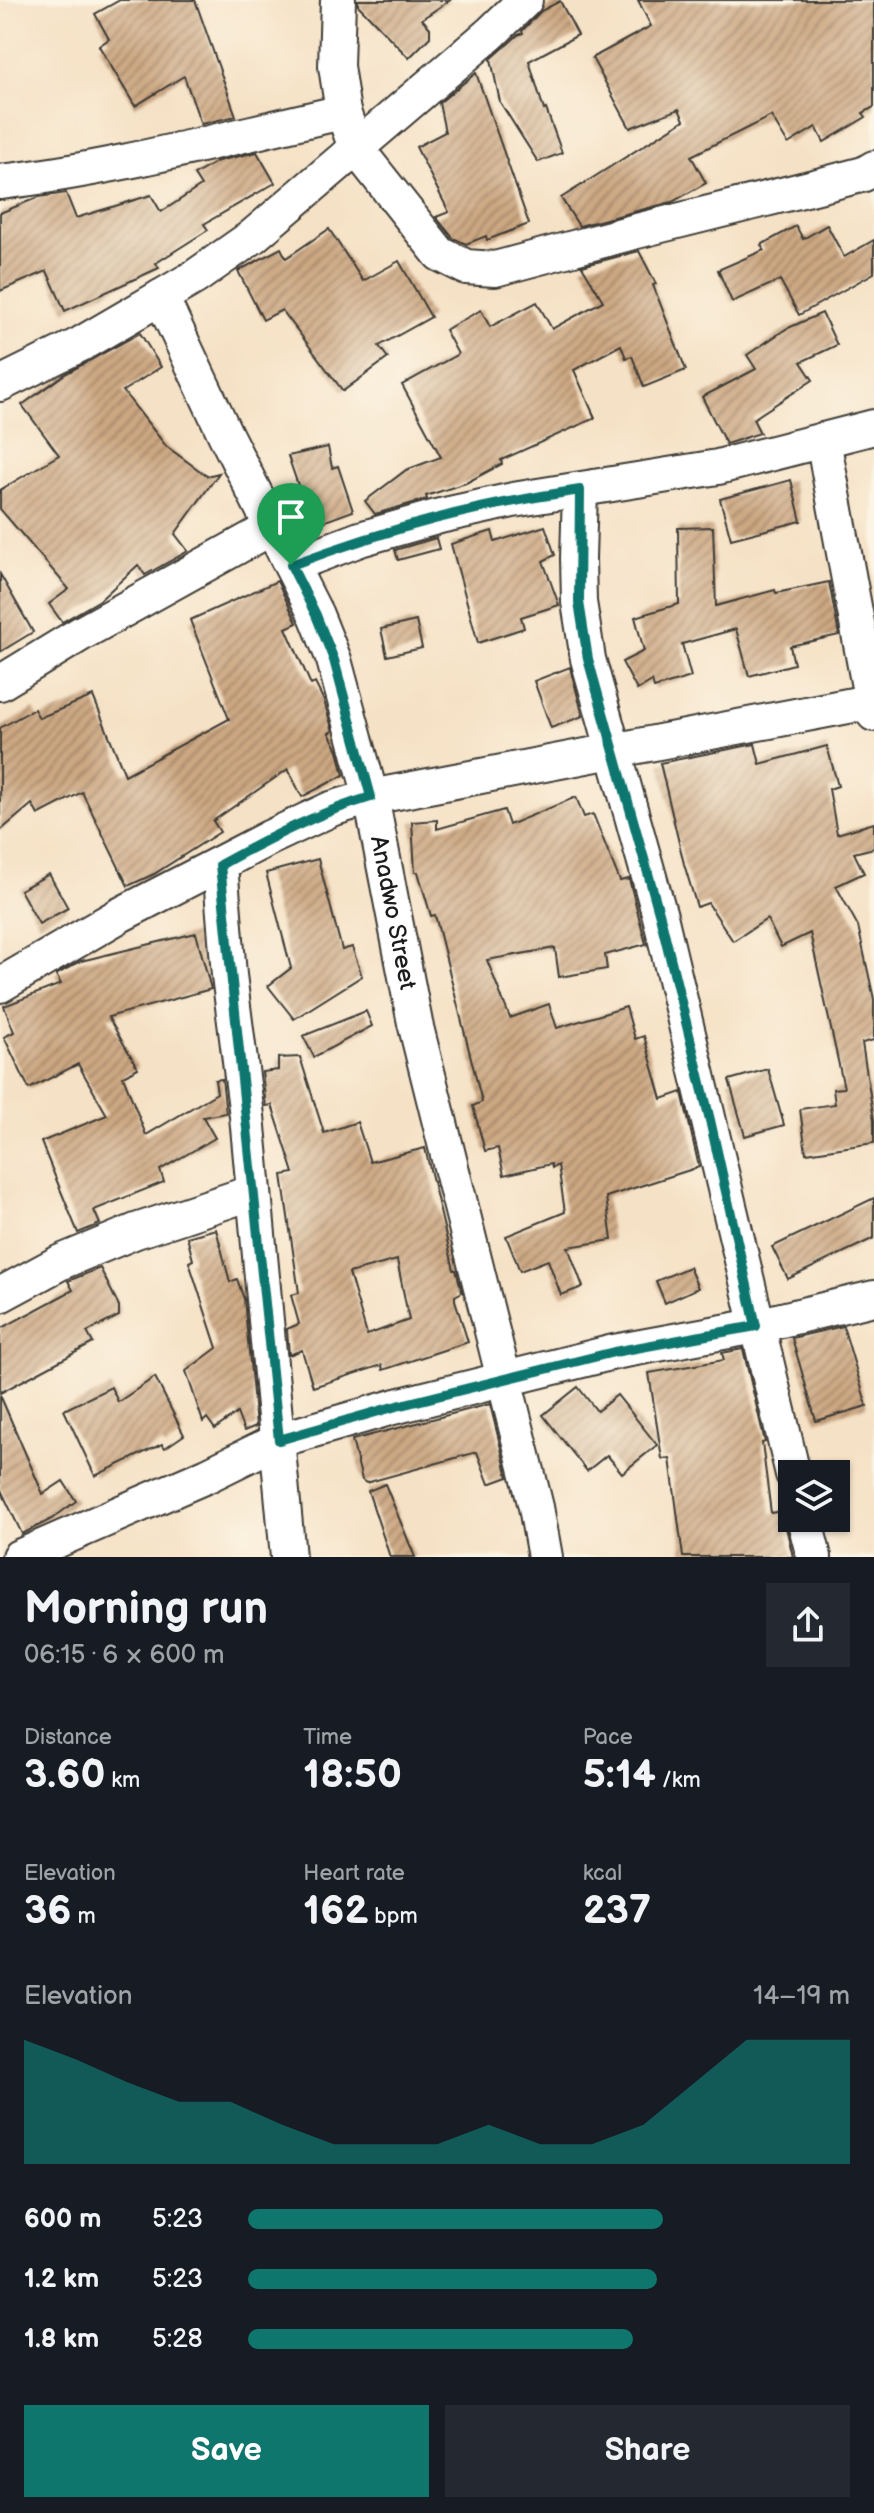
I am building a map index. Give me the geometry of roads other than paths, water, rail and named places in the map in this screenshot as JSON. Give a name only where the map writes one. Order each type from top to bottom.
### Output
[{"type":"street","points":[[338,0],[336,66],[343,112],[356,148],[440,254],[466,267],[495,269],[871,180]]},
{"type":"street","points":[[0,384],[81,344],[161,297],[252,237],[491,33],[525,0]]},
{"type":"street","points":[[0,182],[167,153],[343,112]]},
{"type":"street","name":"Anadwo Street","points":[[161,297],[316,615],[334,660],[371,797],[415,1023],[505,1379],[545,1557]]},
{"type":"street","points":[[291,565],[360,539],[440,516],[513,500],[718,467],[874,427]]},
{"type":"street","points":[[0,985],[120,915],[331,809],[371,797],[873,706],[823,440]]},
{"type":"street","points":[[580,490],[579,602],[588,659],[660,916],[790,1460]]},
{"type":"street","points":[[0,683],[82,633],[271,528]]},
{"type":"street","points":[[220,865],[279,1440],[288,1557]]},
{"type":"street","points":[[0,1295],[61,1262],[136,1231],[254,1192]]},
{"type":"street","points":[[19,1557],[208,1475],[279,1440],[393,1407],[614,1352],[756,1326],[874,1298]]},
{"type":"street","points":[[808,1532],[814,1557]]}]
